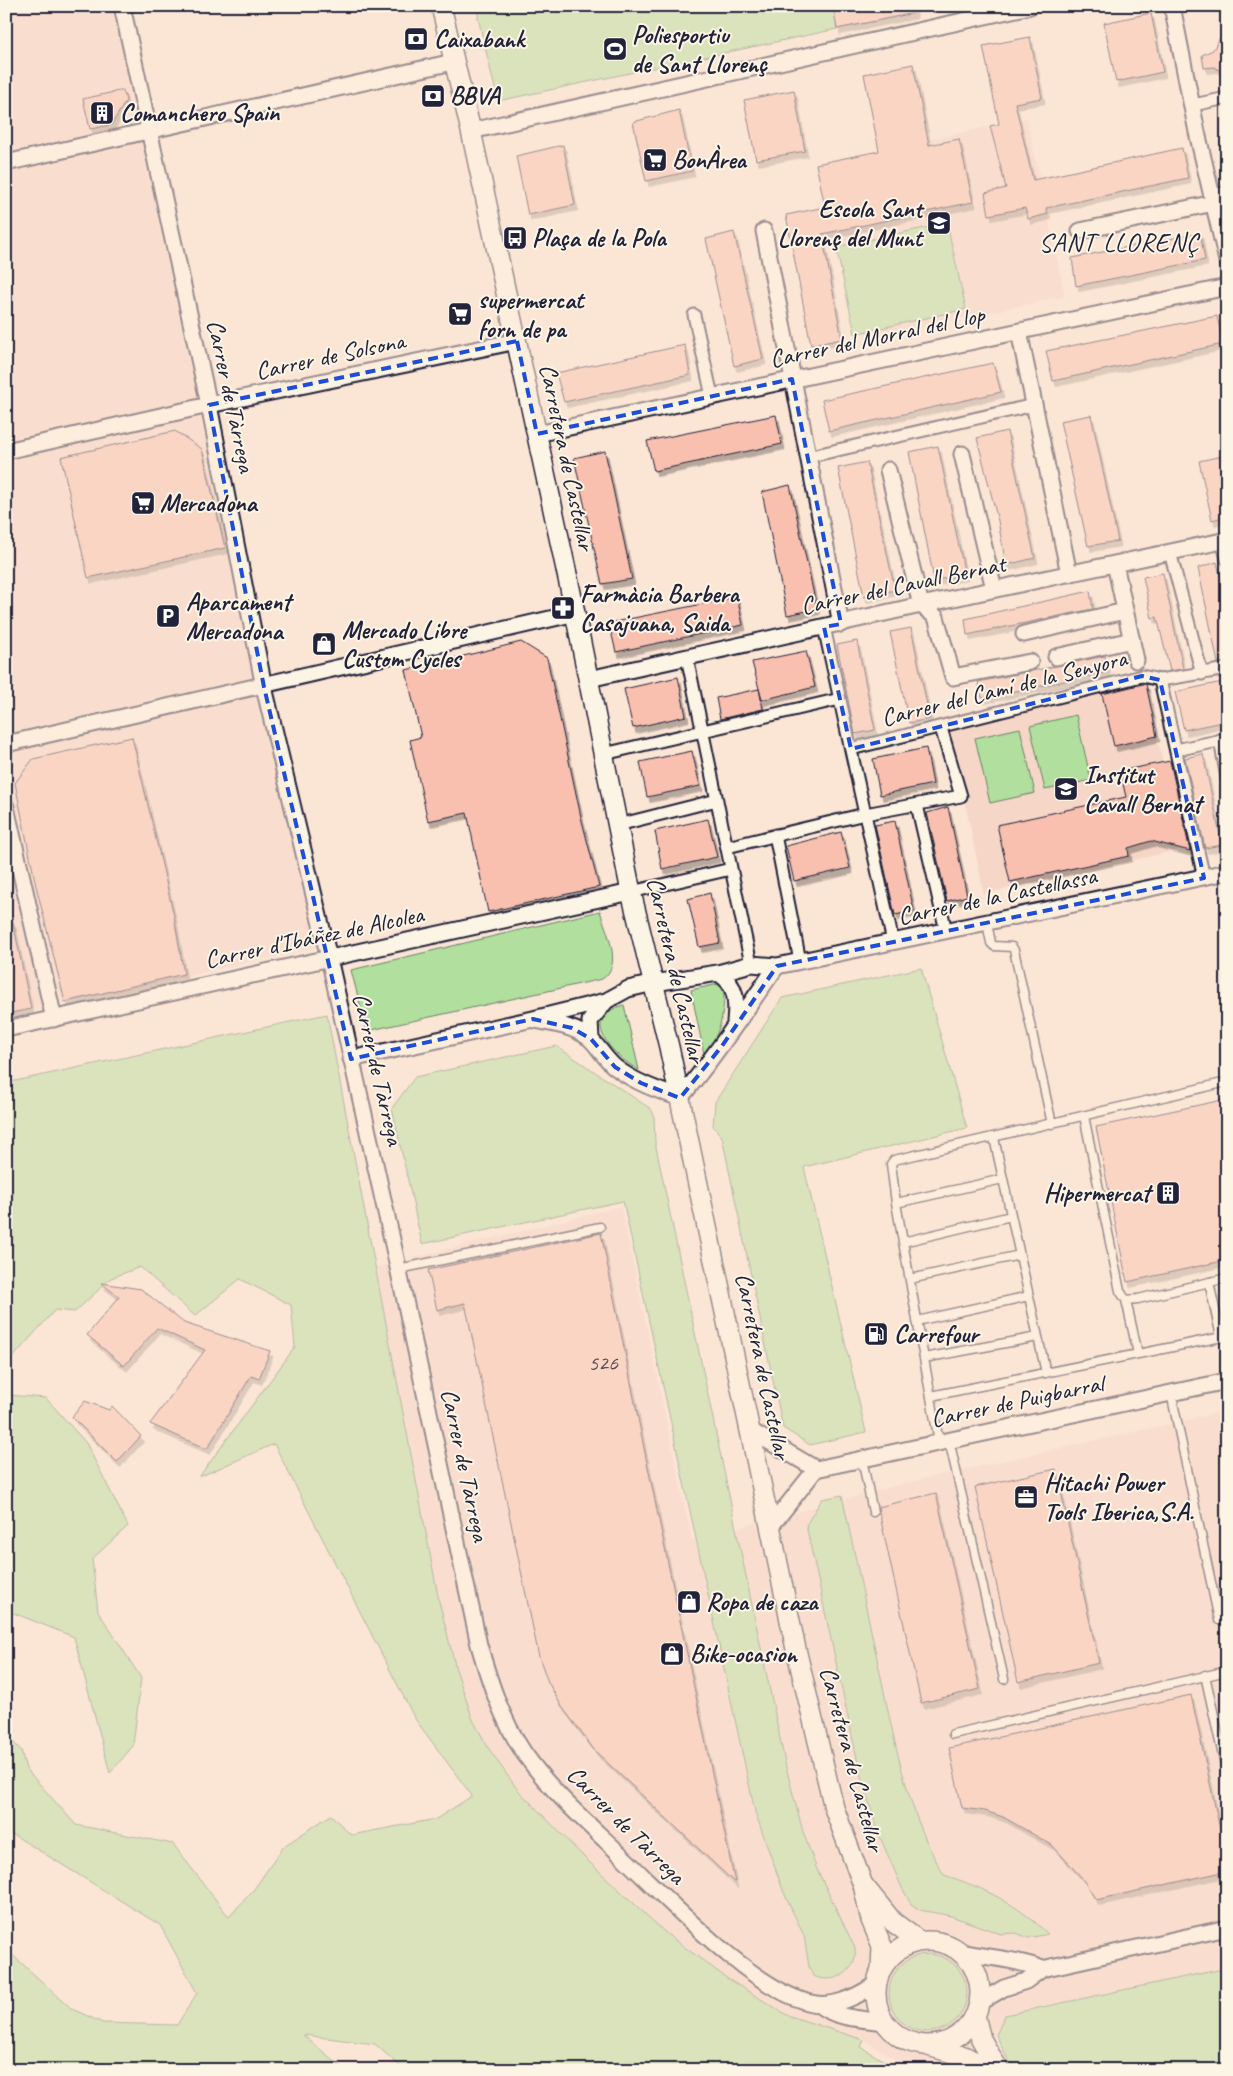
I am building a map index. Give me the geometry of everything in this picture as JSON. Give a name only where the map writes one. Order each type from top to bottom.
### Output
[{"type":"street","name":"Carrer de Tàrrega","points":[[122,6],[209,405],[264,687],[329,958],[399,1269],[479,1645],[497,1700],[513,1734],[546,1781],[682,1914],[733,1958],[795,1998],[820,2005],[826,2011],[838,2015],[884,2022]]},
{"type":"street","name":"Carretera de Castellar","points":[[441,6],[471,131],[576,613],[631,892],[654,982],[680,1098],[825,1777],[838,1823],[864,1885],[870,1920],[882,1946],[879,1977]]},
{"type":"street","name":"Carretera de Castellar","points":[[453,62],[454,6]]},
{"type":"street","points":[[471,131],[1030,6]]},
{"type":"street","points":[[1172,6],[1193,105],[1192,133],[1218,197],[1227,261]]},
{"type":"street","points":[[6,163],[453,62]]},
{"type":"street","points":[[1193,105],[1227,98]]},
{"type":"street","points":[[1080,231],[1218,197]]},
{"type":"street","points":[[764,231],[841,624]]},
{"type":"street","name":"Carrer del Morral del Llop","points":[[537,434],[1227,287]]},
{"type":"street","points":[[694,315],[712,396]]},
{"type":"street","points":[[1019,331],[1069,574]]},
{"type":"street","name":"Carrer de Solsona","points":[[6,451],[209,405],[516,341]]},
{"type":"street","points":[[807,457],[1034,405]]},
{"type":"street","points":[[962,454],[994,590]]},
{"type":"street","points":[[888,470],[921,604],[936,617],[953,677],[1030,662]]},
{"type":"street","points":[[1225,541],[1227,559]]},
{"type":"street","name":"Carrer del Cavall Bernat","points":[[589,679],[841,624],[921,604],[1225,541]]},
{"type":"street","points":[[1170,552],[1202,674]]},
{"type":"street","points":[[1115,564],[1136,660]]},
{"type":"street","points":[[1024,634],[1125,611]]},
{"type":"street","points":[[6,744],[264,687],[576,613]]},
{"type":"street","points":[[824,627],[894,942]]},
{"type":"street","points":[[1056,657],[1132,640]]},
{"type":"street","points":[[687,657],[751,964]]},
{"type":"street","name":"Carrer del Camí de la Senyora","points":[[851,749],[941,728],[1142,676],[1160,680],[1227,669]]},
{"type":"street","points":[[1160,680],[1204,878]]},
{"type":"street","points":[[604,754],[840,699]]},
{"type":"street","points":[[727,847],[865,814],[961,796],[941,728]]},
{"type":"street","points":[[1176,750],[1223,740],[1227,778]]},
{"type":"street","points":[[618,825],[717,800]]},
{"type":"street","points":[[917,805],[946,931]]},
{"type":"street","points":[[6,807],[54,1019]]},
{"type":"street","points":[[776,835],[800,961]]},
{"type":"street","points":[[631,892],[731,869]]},
{"type":"street","name":"Carrer de la Castellassa","points":[[606,1001],[628,988],[654,982],[718,973],[751,964],[777,966],[1226,875]]},
{"type":"street","name":"Carrer d'Ibáñez de Alcolea","points":[[6,1029],[631,892]]},
{"type":"street","points":[[533,1020],[572,1028],[591,1039],[599,1052],[614,1067],[641,1083],[680,1098],[722,1046],[735,1024],[777,966]]},
{"type":"street","points":[[718,973],[731,982],[736,1001],[735,1024]]},
{"type":"street","points":[[351,1059],[533,1020],[606,1001]]},
{"type":"street","points":[[591,1039],[590,1021],[606,1001]]},
{"type":"street","name":"Carrer de Puigbarral","points":[[816,1469],[1227,1381]]},
{"type":"street","points":[[751,1431],[816,1469],[772,1526]]},
{"type":"street","name":"Carretera de Castellar","points":[[864,1885],[894,1922],[919,1941]]},
{"type":"street","points":[[977,2009],[1004,1988],[1026,1981],[1042,1969],[1227,1928]]},
{"type":"street","points":[[820,2005],[854,1996],[879,1977],[894,1954],[909,1944],[919,1941],[938,1942],[950,1946],[961,1952],[969,1960],[977,1975],[980,1991],[977,2009],[970,2024],[956,2037],[937,2044],[927,2045]]},
{"type":"street","points":[[961,1952],[1007,1961],[1023,1961],[1042,1969]]},
{"type":"street","points":[[879,1977],[878,2007],[884,2022],[903,2039],[964,2056],[992,2070]]},
{"type":"street","points":[[977,2009],[981,2038],[999,2070]]},
{"type":"lane","points":[[987,922],[991,943],[994,946],[1012,947],[1014,950],[1052,1124]]},
{"type":"lane","points":[[1004,1680],[931,1396],[890,1164],[894,1160],[1227,1082]]},
{"type":"lane","points":[[1084,1116],[1120,1291],[1126,1300],[1138,1354]]},
{"type":"lane","points":[[994,1138],[1046,1373]]},
{"type":"lane","points":[[896,1203],[1003,1179]]},
{"type":"lane","points":[[903,1242],[1011,1216]]},
{"type":"lane","points":[[399,1269],[600,1227]]},
{"type":"lane","points":[[910,1279],[1020,1255]]},
{"type":"lane","points":[[1126,1300],[1138,1299],[1227,1278]]},
{"type":"lane","points":[[931,1396],[1224,1337],[1209,1282]]},
{"type":"lane","points":[[918,1321],[1029,1296]]},
{"type":"lane","points":[[924,1358],[1038,1337]]},
{"type":"lane","points":[[1170,1393],[1219,1620]]},
{"type":"lane","points":[[862,1459],[874,1512]]},
{"type":"lane","points":[[953,1734],[1227,1671]]},
{"type":"lane","points":[[1205,1676],[1227,1774]]},
{"type":"highlighted area","points":[[517,341],[537,434],[792,379],[841,624],[824,627],[851,749],[1142,676],[1160,680],[1204,878],[777,966],[722,1046],[680,1098],[641,1083],[615,1067],[591,1039],[572,1028],[533,1019],[351,1059],[264,687],[209,405]]},
{"type":"shaded area","points":[[6,6],[112,6],[317,947],[6,1017]]},
{"type":"shaded area","name":"Escola Sant Llorenç del Munt","points":[[1027,118],[1065,296],[867,339],[866,332],[855,334],[816,164]]},
{"type":"shaded area","name":"Institut Cavall Bernat","points":[[1145,683],[1182,849],[984,894],[950,730]]},
{"type":"shaded area","points":[[621,1206],[692,1540],[913,1481],[1227,1411],[1227,1968],[1005,2015],[980,2070],[946,2070],[902,2064],[864,2040],[787,2015],[728,1979],[668,1935],[586,1859],[517,1789],[489,1749],[469,1714],[456,1669],[439,1601],[376,1267]]},
{"type":"green space","name":"Poliesportiu de Sant Llorenç","points":[[478,6],[945,6],[498,101],[478,18]]},
{"type":"green space","points":[[947,223],[966,309],[855,334],[836,247]]},
{"type":"green space","points":[[1076,715],[1091,780],[1045,790],[1030,726]]},
{"type":"green space","points":[[1020,728],[1035,793],[990,803],[975,738]]},
{"type":"green space","points":[[600,911],[613,957],[608,973],[602,979],[367,1031],[351,970]]},
{"type":"green space","points":[[921,968],[967,1128],[804,1167],[866,1432],[810,1445],[783,1428],[722,1137],[713,1126],[715,1102],[782,998]]},
{"type":"green space","points":[[723,983],[724,1001],[721,1021],[715,1039],[704,1054],[691,990]]},
{"type":"green space","points":[[624,1005],[639,1070],[619,1056],[604,1038],[601,1028],[603,1019],[610,1011]]},
{"type":"green space","points":[[327,1014],[439,1601],[456,1669],[473,1720],[489,1749],[517,1789],[586,1859],[668,1935],[728,1979],[787,2015],[864,2040],[861,2047],[899,2070],[404,2070],[375,2044],[303,2035],[345,2070],[206,2070],[134,2066],[133,2070],[6,2070],[6,1949],[72,2009],[103,2023],[177,2025],[197,1993],[160,1925],[14,1835],[6,1835],[6,1735],[21,1750],[26,1769],[76,1825],[173,1844],[229,1917],[254,1889],[284,1846],[331,1815],[351,1835],[436,1819],[472,1796],[415,1719],[274,1444],[199,1477],[295,1347],[291,1305],[240,1279],[195,1316],[140,1267],[111,1278],[75,1312],[55,1310],[8,1363],[6,1361],[6,1083]]},
{"type":"green space","points":[[556,1046],[651,1109],[654,1115],[655,1142],[786,1767],[803,1832],[816,1867],[855,1948],[853,1964],[843,1975],[836,1978],[829,1979],[813,1976],[809,1967],[804,1936],[784,1893],[755,1812],[623,1201],[422,1244],[392,1108],[415,1077]]},
{"type":"green space","points":[[6,1395],[46,1398],[86,1443],[128,1526],[92,1559],[98,1611],[141,1678],[133,1746],[110,1773],[74,1637],[6,1610]]},
{"type":"green space","points":[[842,1495],[904,1779],[921,1828],[932,1852],[944,1875],[973,1885],[1000,1898],[1025,1914],[1048,1934],[1029,1938],[1016,1933],[1001,1934],[951,1916],[920,1910],[911,1904],[902,1888],[880,1837],[861,1777],[806,1525],[822,1499]]},
{"type":"green space","points":[[928,1954],[943,1957],[960,1971],[964,1978],[967,1993],[964,2008],[950,2025],[943,2029],[928,2032],[913,2029],[896,2015],[892,2008],[889,1993],[892,1978],[906,1961],[913,1957]]},
{"type":"green space","points":[[1227,1968],[1227,2070],[1021,2070],[1008,2060],[996,2035],[1005,2015]]},
{"type":"building","points":[[833,6],[914,6],[914,13],[837,29]]},
{"type":"building","points":[[1151,13],[1163,72],[1116,82],[1104,23]]},
{"type":"building","points":[[1227,25],[1227,75],[1214,67],[1204,68],[1202,55],[1213,50]]},
{"type":"building","points":[[1030,37],[1042,98],[1015,103],[1033,180],[1182,148],[1188,178],[1046,208],[1048,214],[1028,219],[1025,208],[989,215],[985,193],[1006,188],[990,126],[999,124],[983,46]]},
{"type":"building","points":[[913,64],[929,145],[959,139],[973,202],[822,234],[842,339],[811,345],[786,215],[825,207],[816,164],[879,151],[864,74]]},
{"type":"building","name":"Comanchero Spain","points":[[123,90],[126,101],[111,125],[90,129],[83,99]]},
{"type":"building","points":[[794,90],[805,151],[756,160],[744,100]]},
{"type":"building","points":[[679,110],[692,171],[646,181],[633,122]]},
{"type":"building","points":[[563,145],[575,205],[528,215],[516,156]]},
{"type":"building","points":[[734,232],[763,359],[734,366],[706,239]]},
{"type":"building","points":[[1200,233],[1205,260],[1076,286],[1072,258]]},
{"type":"building","points":[[1217,316],[1223,344],[1053,381],[1046,351]]},
{"type":"building","points":[[685,345],[690,375],[564,402],[556,373]]},
{"type":"building","points":[[993,363],[1001,392],[829,431],[822,400]]},
{"type":"building","points":[[776,415],[782,444],[654,471],[647,441]]},
{"type":"building","points":[[1091,415],[1118,541],[1088,546],[1060,421]]},
{"type":"building","name":"Mercadona","points":[[175,431],[202,449],[225,548],[88,578],[61,457]]},
{"type":"building","points":[[1007,431],[1035,558],[1006,565],[998,521],[977,438]]},
{"type":"building","points":[[938,446],[965,575],[934,580],[909,452]]},
{"type":"building","points":[[605,451],[632,579],[602,584],[574,458]]},
{"type":"building","points":[[1227,455],[1227,516],[1212,520],[1199,461]]},
{"type":"building","points":[[867,462],[895,590],[864,597],[838,468]]},
{"type":"building","points":[[790,485],[817,609],[787,615],[762,492]]},
{"type":"building","points":[[1217,562],[1227,607],[1227,662],[1218,663],[1198,568]]},
{"type":"building","points":[[1163,573],[1183,669],[1170,671],[1157,617],[1152,618],[1143,577]]},
{"type":"building","points":[[1090,591],[1093,609],[967,635],[965,619]]},
{"type":"building","points":[[737,597],[743,625],[616,652],[609,623]]},
{"type":"building","points":[[911,628],[930,719],[909,723],[890,632]]},
{"type":"building","points":[[857,641],[875,730],[855,734],[837,645]]},
{"type":"building","points":[[521,642],[547,658],[581,817],[599,887],[488,912],[467,813],[428,821],[410,740],[421,737],[406,670]]},
{"type":"building","points":[[806,651],[815,687],[762,700],[752,662]]},
{"type":"building","points":[[1105,656],[1108,672],[982,698],[978,682]]},
{"type":"building","points":[[678,677],[686,716],[633,728],[624,689]]},
{"type":"building","points":[[1227,681],[1227,721],[1184,730],[1175,692]]},
{"type":"building","points":[[1146,684],[1157,736],[1114,746],[1102,694]]},
{"type":"building","points":[[759,689],[763,709],[720,719],[716,698]]},
{"type":"building","points":[[132,737],[174,916],[184,974],[65,1002],[36,886],[15,783],[33,759]]},
{"type":"building","points":[[926,748],[933,784],[880,795],[873,759]]},
{"type":"building","points":[[692,751],[700,786],[647,797],[640,762]]},
{"type":"building","points":[[1203,754],[1222,845],[1205,848],[1185,758]]},
{"type":"building","points":[[1170,761],[1190,851],[1151,841],[1128,848],[1129,856],[1010,882],[997,825],[1126,797],[1120,771]]},
{"type":"building","points":[[948,807],[967,896],[947,901],[927,813]]},
{"type":"building","points":[[708,819],[717,857],[662,869],[655,831]]},
{"type":"building","points":[[895,821],[914,911],[895,915],[875,825]]},
{"type":"building","points":[[841,832],[850,868],[794,881],[786,846]]},
{"type":"building","points":[[710,893],[720,943],[699,947],[688,899]]},
{"type":"building","points":[[13,922],[31,1009],[6,1014],[6,923]]},
{"type":"building","name":"Hipermercat","points":[[1227,1099],[1227,1260],[1127,1282],[1096,1127]]},
{"type":"building","points":[[601,1233],[735,1883],[595,1751],[562,1707],[548,1682],[539,1657],[465,1303],[437,1310],[428,1270]]},
{"type":"building","points":[[101,1283],[141,1289],[184,1323],[270,1351],[259,1379],[251,1376],[207,1449],[150,1424],[205,1350],[157,1328],[124,1366],[87,1335],[119,1297]]},
{"type":"building","points":[[85,1401],[109,1410],[112,1406],[141,1436],[117,1462],[72,1417]]},
{"type":"building","points":[[1056,1469],[1099,1663],[1018,1682],[975,1487]]},
{"type":"building","points":[[936,1493],[980,1689],[921,1703],[878,1507]]},
{"type":"building","points":[[1191,1695],[1227,1862],[1227,1871],[1096,1900],[1082,1878],[1052,1845],[1003,1817],[985,1811],[962,1808],[949,1748]]},
{"type":"place","name":"Caixabank","points":[[416,39]]},
{"type":"place","name":"Poliesportiu de Sant Llorenç","points":[[615,49]]},
{"type":"place","name":"BBVA","points":[[433,96]]},
{"type":"place","name":"Comanchero Spain","points":[[102,113]]},
{"type":"place","name":"BonÀrea","points":[[655,160]]},
{"type":"place","name":"Escola Sant Llorenç del Munt","points":[[939,223]]},
{"type":"place","name":"Plaça de la Pola","points":[[515,238]]},
{"type":"place","name":"supermercat forn de pa","points":[[460,314]]},
{"type":"place","name":"Mercadona","points":[[143,503]]},
{"type":"place","name":"Farmàcia Barbera Casajuana, Saida","points":[[563,608]]},
{"type":"place","name":"Aparcament Mercadona","points":[[168,616]]},
{"type":"place","name":"Mercado Libre Custom Cycles","points":[[324,644]]},
{"type":"place","name":"Institut Cavall Bernat","points":[[1066,789]]},
{"type":"place","name":"Hipermercat","points":[[1168,1193]]},
{"type":"place","name":"Carrefour","points":[[876,1334]]},
{"type":"place","name":"Hitachi Power Tools Iberica,S.A.","points":[[1026,1497]]},
{"type":"place","name":"Ropa de caza","points":[[689,1602]]},
{"type":"place","name":"Bike-ocasion","points":[[672,1654]]},
{"type":"district","name":"SANT LLORENÇ","points":[[1119,242]]}]
